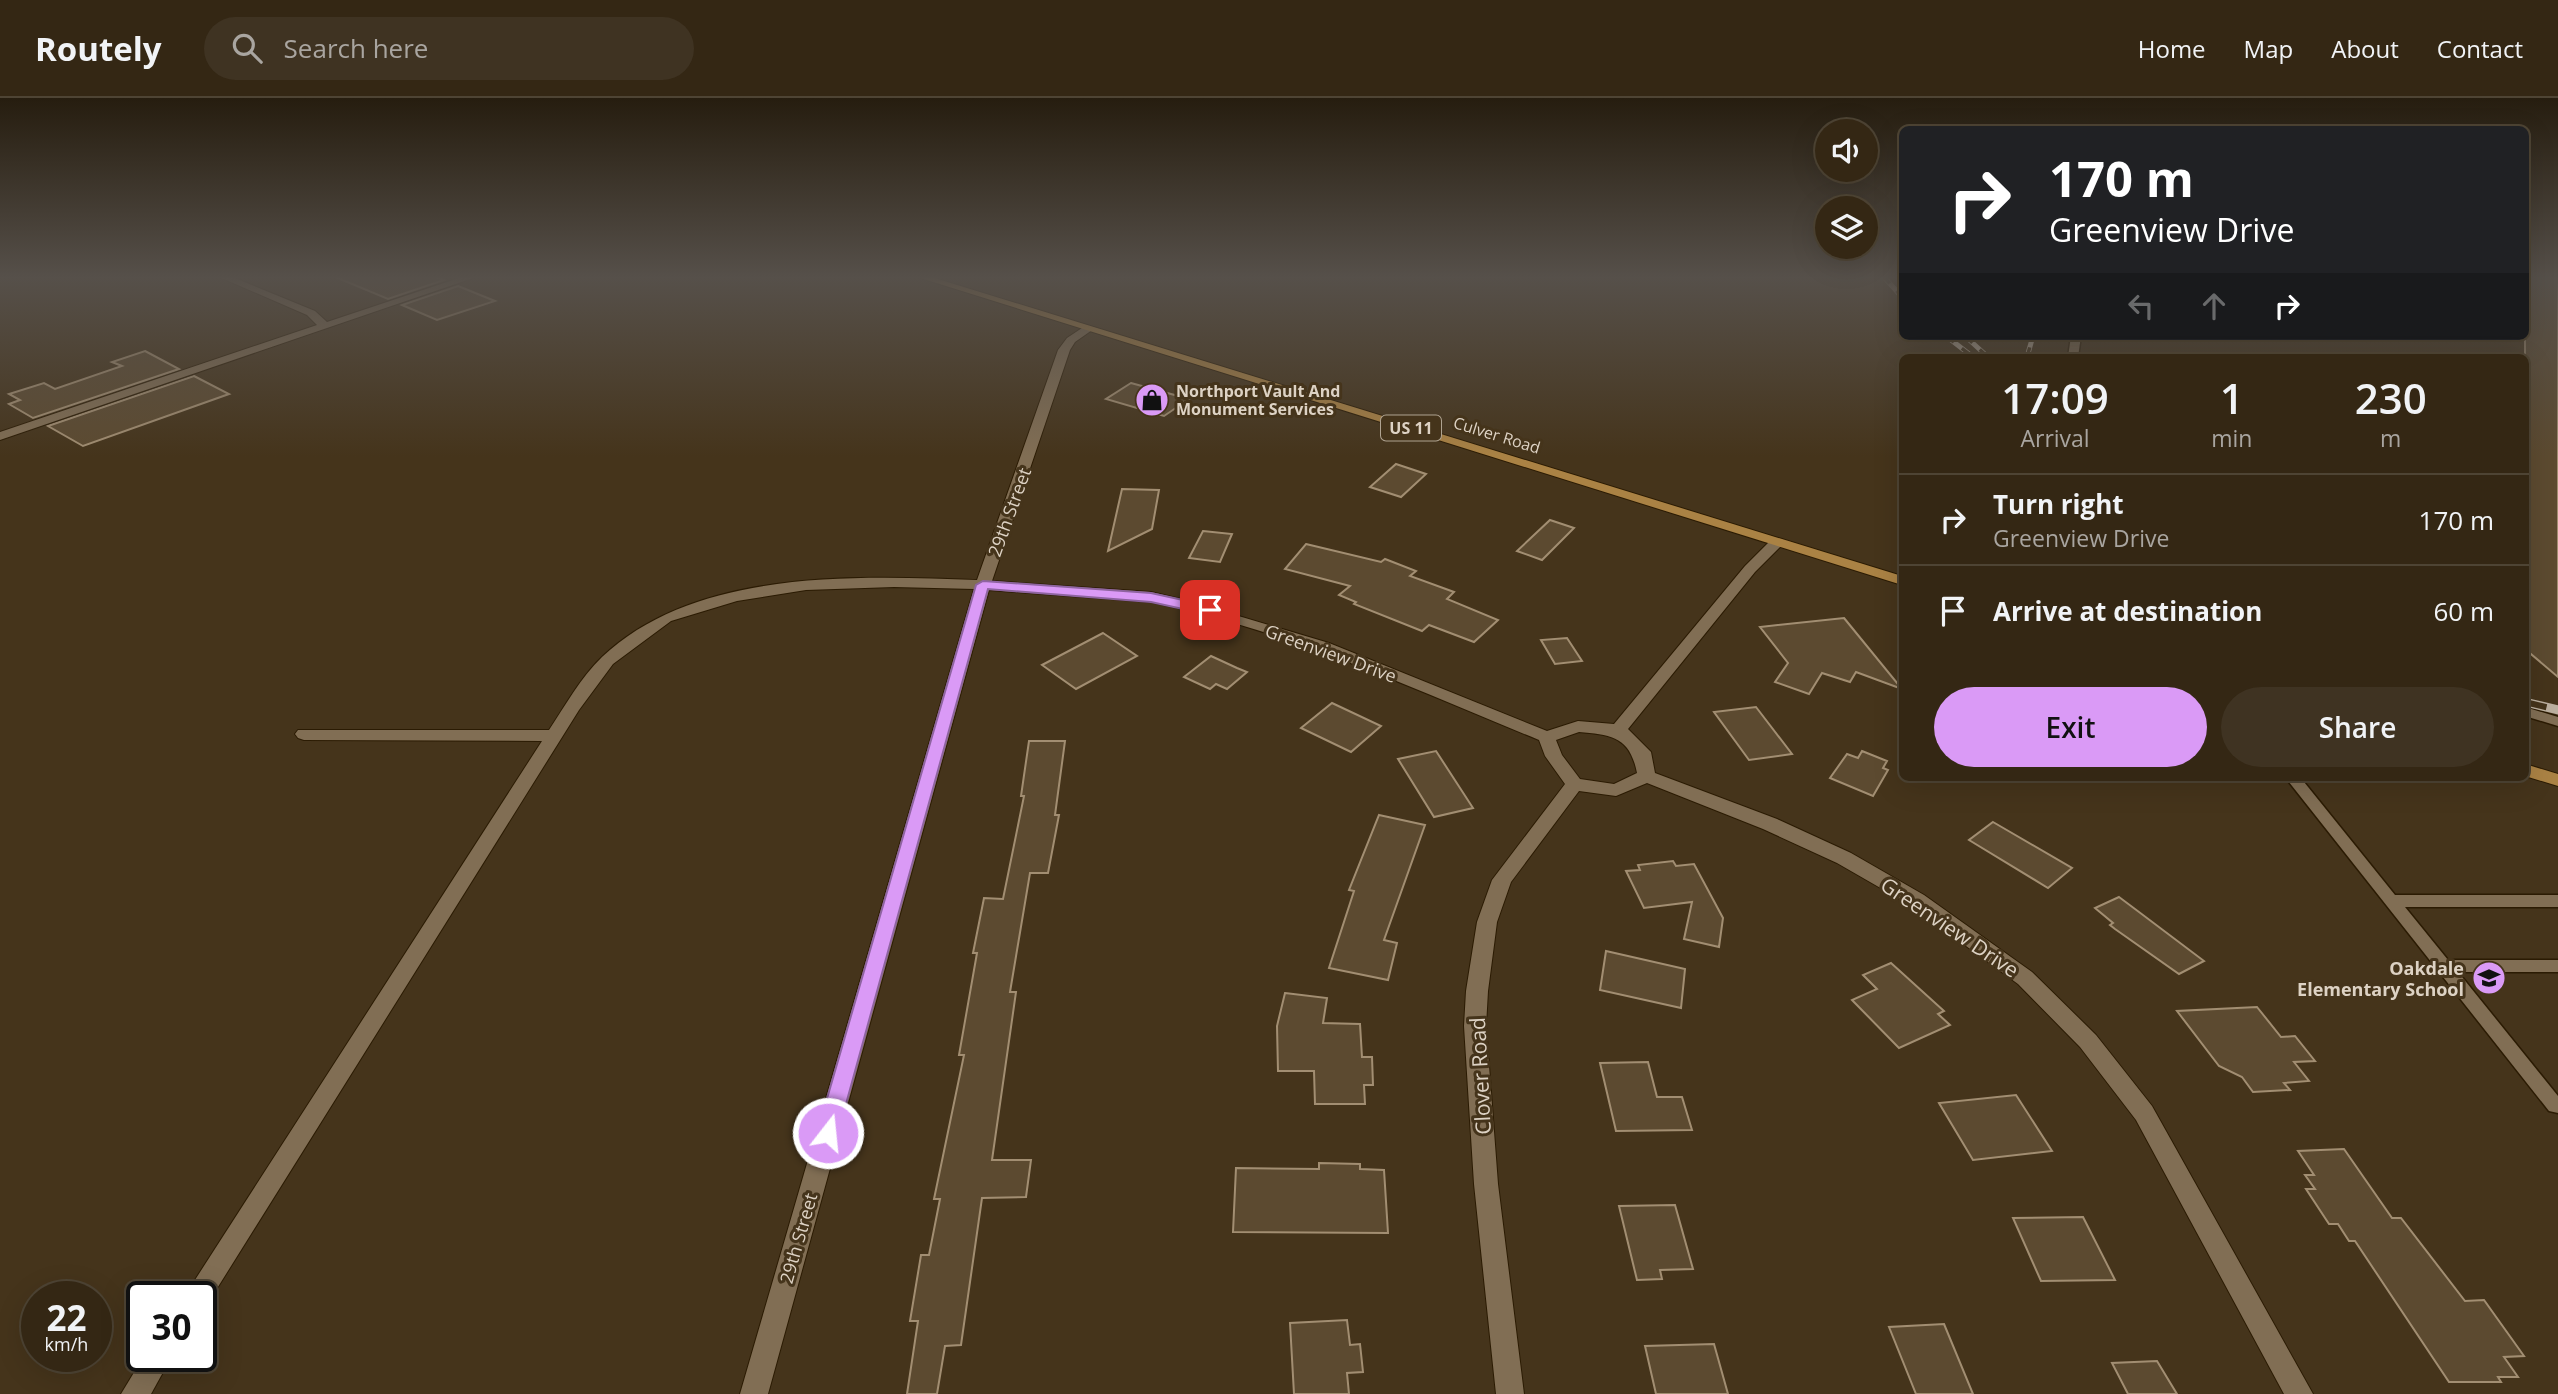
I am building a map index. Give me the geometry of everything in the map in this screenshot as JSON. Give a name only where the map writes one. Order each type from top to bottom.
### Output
[{"type":"main road","name":"Culver Road","points":[[1116,336],[1899,580]]},
{"type":"main road","points":[[2529,771],[2558,780]]},
{"type":"street","points":[[0,436],[294,336]]},
{"type":"street","name":"29th Street","points":[[754,1394],[983,585],[1064,350],[1077,336]]},
{"type":"street","points":[[1618,730],[1750,569],[1777,542]]},
{"type":"street","name":"Greenview Drive","points":[[207,1281],[554,736],[607,661],[665,618],[735,597],[806,585],[894,582],[983,585],[1151,597],[1210,610],[1323,646],[1546,737]]},
{"type":"street","points":[[1578,726],[1618,730],[1643,752],[1647,776],[1616,789],[1574,784],[1553,756],[1546,737],[1578,726]]},
{"type":"street","points":[[304,734],[554,736]]},
{"type":"street","name":"Greenview Drive","points":[[1647,776],[1770,824],[1844,858],[1917,900],[2025,978],[2088,1041],[2144,1113],[2299,1394]]},
{"type":"street","name":"Clover Road","points":[[1510,1394],[1486,1184],[1475,1026],[1477,991],[1487,922],[1502,880],[1574,784]]},
{"type":"street","points":[[135,1394],[149,1372]]},
{"type":"lane","points":[[2529,712],[2558,722]]},
{"type":"lane","points":[[2295,781],[2555,1106]]},
{"type":"lane","points":[[2391,901],[2558,901]]},
{"type":"lane","points":[[2443,966],[2558,966]]},
{"type":"building","points":[[2529,336],[2558,336],[2558,677],[2529,652],[2529,354],[2525,354],[2525,340],[2529,340]]},
{"type":"building","points":[[145,351],[179,369],[33,418],[9,404],[20,400],[9,394],[44,383],[55,389],[122,366],[112,362]]},
{"type":"building","points":[[194,376],[229,394],[83,446],[48,426]]},
{"type":"building","points":[[1131,383],[1189,399],[1164,416],[1106,399]]},
{"type":"building","points":[[1396,464],[1426,474],[1401,497],[1370,487]]},
{"type":"building","points":[[1122,489],[1159,490],[1152,529],[1108,551]]},
{"type":"building","points":[[1550,520],[1574,528],[1542,560],[1517,551]]},
{"type":"building","points":[[1203,531],[1232,534],[1220,562],[1189,558]]},
{"type":"building","points":[[1306,544],[1381,562],[1385,559],[1416,571],[1410,576],[1454,592],[1447,599],[1498,620],[1474,642],[1429,625],[1422,631],[1354,604],[1356,602],[1339,595],[1350,586],[1285,569]]},
{"type":"building","points":[[1844,618],[1899,688],[1856,672],[1850,682],[1822,673],[1809,694],[1775,682],[1788,663],[1760,627]]},
{"type":"building","points":[[1103,633],[1137,656],[1076,689],[1042,665]]},
{"type":"building","points":[[1567,638],[1582,661],[1555,664],[1541,640]]},
{"type":"building","points":[[1211,656],[1247,672],[1227,689],[1216,684],[1210,689],[1184,677]]},
{"type":"building","points":[[1332,703],[1381,726],[1351,752],[1301,728]]},
{"type":"building","points":[[1756,707],[1792,754],[1749,760],[1714,712]]},
{"type":"building","points":[[1029,741],[1065,741],[1055,815],[1059,815],[1048,873],[1030,873],[1010,992],[1016,992],[992,1160],[1031,1160],[1026,1197],[982,1198],[961,1345],[945,1346],[937,1394],[907,1394],[918,1321],[910,1321],[921,1255],[929,1255],[940,1199],[934,1199],[964,1055],[959,1055],[977,953],[973,953],[984,898],[1003,899],[1024,796],[1021,796]]},
{"type":"building","points":[[1436,751],[1473,808],[1434,817],[1398,759]]},
{"type":"building","points":[[1862,751],[1887,761],[1883,768],[1888,770],[1873,796],[1830,778],[1847,754],[1858,758]]},
{"type":"building","points":[[1379,815],[1425,825],[1384,940],[1397,943],[1388,980],[1329,968],[1354,891],[1349,890]]},
{"type":"building","points":[[1993,822],[2072,868],[2048,888],[1969,840]]},
{"type":"building","points":[[1673,861],[1676,866],[1694,864],[1723,918],[1719,947],[1684,939],[1692,902],[1644,908],[1626,871],[1640,870],[1638,865]]},
{"type":"building","points":[[2119,897],[2204,961],[2179,974],[2115,929],[2110,925],[2113,923],[2095,908]]},
{"type":"building","points":[[1606,951],[1685,969],[1681,1008],[1600,990]]},
{"type":"building","points":[[1891,963],[1944,1011],[1938,1014],[1950,1025],[1899,1048],[1852,1000],[1877,989],[1863,975]]},
{"type":"building","points":[[1285,993],[1327,998],[1323,1023],[1360,1024],[1362,1057],[1372,1057],[1373,1085],[1364,1085],[1365,1104],[1315,1104],[1314,1071],[1278,1071],[1277,1026]]},
{"type":"building","points":[[2257,1007],[2281,1037],[2295,1036],[2315,1061],[2294,1062],[2309,1081],[2284,1083],[2290,1090],[2253,1092],[2242,1077],[2219,1066],[2177,1011]]},
{"type":"building","points":[[1648,1062],[1657,1097],[1682,1097],[1692,1130],[1616,1131],[1600,1063]]},
{"type":"building","points":[[2016,1095],[2052,1151],[1973,1160],[1939,1103]]},
{"type":"building","points":[[2344,1149],[2392,1218],[2401,1218],[2465,1301],[2484,1300],[2524,1356],[2504,1357],[2518,1377],[2498,1377],[2501,1382],[2449,1382],[2355,1241],[2349,1241],[2338,1224],[2329,1224],[2306,1189],[2315,1189],[2305,1175],[2314,1175],[2298,1151]]},
{"type":"building","points":[[1319,1163],[1360,1164],[1360,1169],[1384,1170],[1388,1233],[1233,1232],[1236,1168],[1319,1169]]},
{"type":"building","points":[[1675,1205],[1693,1269],[1660,1270],[1662,1279],[1637,1280],[1619,1206]]},
{"type":"building","points":[[2083,1217],[2115,1280],[2041,1281],[2013,1218]]},
{"type":"building","points":[[1347,1320],[1350,1345],[1360,1344],[1363,1372],[1347,1373],[1349,1394],[1294,1394],[1290,1323]]},
{"type":"building","points":[[1944,1324],[1973,1394],[1916,1394],[1889,1327]]},
{"type":"building","points":[[1714,1344],[1728,1394],[1656,1394],[1645,1346]]},
{"type":"building","points":[[2157,1361],[2177,1394],[2128,1394],[2112,1363]]},
{"type":"railway","points":[[1951,340],[1969,354]]},
{"type":"railway","points":[[1969,340],[1985,354]]},
{"type":"railway","points":[[2028,354],[2032,340]]},
{"type":"railway","points":[[2529,703],[2536,705]]},
{"type":"railway","points":[[2529,703],[2558,710]]},
{"type":"place","name":"Northport Vault And Monument Services","points":[[1152,400]]},
{"type":"place","name":"Oakdale Elementary School","points":[[2489,978]]},
{"type":"route","points":[[828,1133],[983,585],[1151,597],[1210,610]]}]
